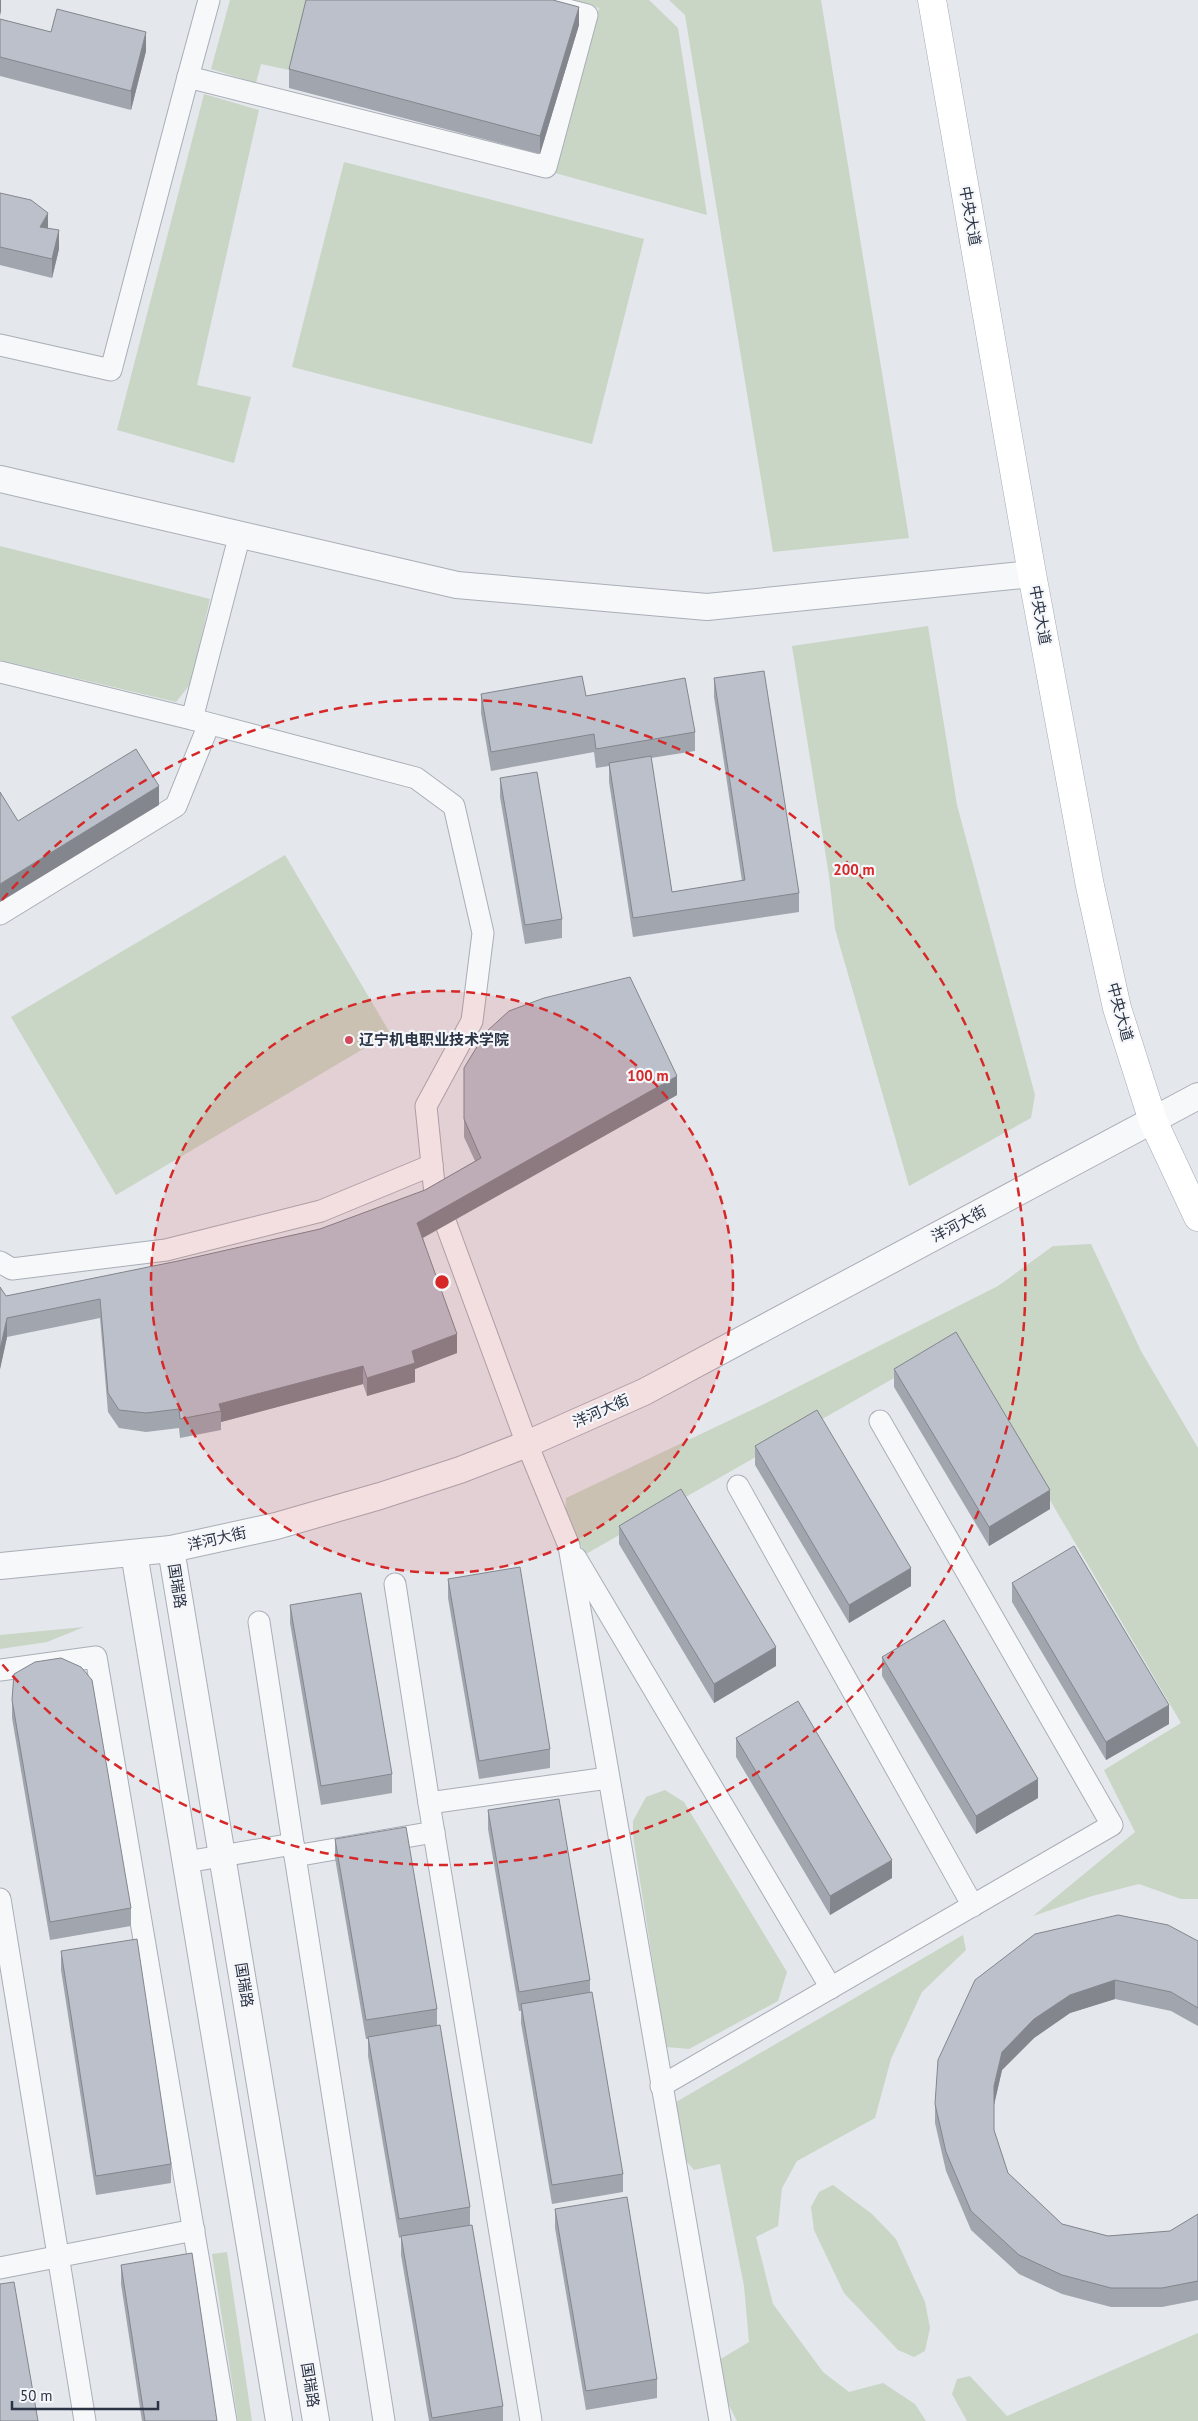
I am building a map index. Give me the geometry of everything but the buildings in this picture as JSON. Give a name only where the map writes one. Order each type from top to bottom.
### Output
[{"type":"main road","name":"中央大道","points":[[932,0],[1032,574],[1090,886],[1115,998],[1153,1121],[1198,1217]]},
{"type":"street","points":[[0,345],[111,370],[208,0]]},
{"type":"street","points":[[188,77],[546,167],[587,15],[529,0]]},
{"type":"street","points":[[0,479],[457,585],[707,607],[1032,574]]},
{"type":"street","points":[[0,914],[176,806],[200,721],[240,534]]},
{"type":"street","points":[[0,672],[200,721],[416,778],[454,806],[483,933],[472,1021],[426,1106],[435,1194],[527,1444],[568,1546],[831,1988]]},
{"type":"street","name":"洋河大街","points":[[0,1566],[171,1549],[276,1526],[380,1496],[460,1470],[527,1444],[644,1392],[1198,1096]]},
{"type":"street","points":[[0,1262],[12,1269],[166,1250],[321,1211],[432,1165]]},
{"type":"street","points":[[662,2086],[1112,1824],[880,1421]]},
{"type":"street","points":[[738,1486],[973,1906]]},
{"type":"street","points":[[568,1546],[662,2086],[715,2420]]},
{"type":"street","name":"国瑞路","points":[[171,1549],[316,2421]]},
{"type":"street","points":[[134,1553],[279,2421]]},
{"type":"street","points":[[395,1584],[429,1803],[531,2421]]},
{"type":"street","points":[[259,1622],[384,2421]]},
{"type":"street","points":[[0,1670],[96,1657],[226,2421]]},
{"type":"street","points":[[429,1803],[608,1778]]},
{"type":"street","points":[[186,1862],[222,1855],[294,1850],[434,1832]]},
{"type":"street","points":[[0,1899],[85,2421]]},
{"type":"street","points":[[0,2268],[194,2230]]},
{"type":"green space","points":[[230,0],[309,0],[289,70],[261,64],[256,83],[211,69]]},
{"type":"green space","points":[[571,0],[649,0],[678,28],[707,215],[555,173],[599,8]]},
{"type":"green space","points":[[669,0],[821,0],[909,538],[773,552],[685,15]]},
{"type":"green space","points":[[204,94],[259,110],[197,385],[251,397],[234,463],[117,430]]},
{"type":"green space","points":[[344,162],[644,239],[592,444],[292,367]]},
{"type":"green space","points":[[0,546],[210,599],[191,683],[176,702],[0,660]]},
{"type":"green space","points":[[928,626],[957,805],[1035,1095],[1031,1118],[909,1186],[835,929],[829,876],[792,646]]},
{"type":"green space","points":[[285,855],[390,1033],[116,1195],[11,1017]]},
{"type":"green space","points":[[1091,1244],[1141,1351],[1198,1448],[1198,1899],[1181,1899],[1139,1884],[1092,1896],[1033,1916],[1135,1832],[1104,1770],[1181,1723],[957,1342],[586,1554],[565,1519],[566,1498],[762,1405],[998,1286],[1053,1246]]},
{"type":"green space","points":[[84,1627],[47,1642],[0,1649],[0,1635]]},
{"type":"green space","points":[[665,1790],[684,1802],[787,1972],[778,2001],[689,2049],[666,2047],[633,1836],[633,1821],[646,1797]]},
{"type":"green space","points":[[963,1935],[966,1950],[922,1992],[891,2059],[875,2118],[797,2161],[782,2188],[778,2226],[756,2237],[773,2304],[823,2372],[849,2392],[883,2383],[915,2404],[926,2421],[737,2421],[719,2386],[719,2360],[749,2342],[744,2286],[720,2164],[694,2170],[686,2161],[676,2102]]},
{"type":"green space","points":[[833,2185],[872,2214],[896,2239],[925,2302],[930,2328],[925,2351],[914,2357],[898,2350],[844,2293],[814,2230],[811,2207],[819,2192]]},
{"type":"green space","points":[[227,2252],[252,2421],[238,2421],[212,2254]]},
{"type":"green space","points":[[1198,2333],[1198,2421],[967,2421],[952,2394],[957,2379],[970,2376],[1007,2416]]},
{"type":"place","name":"辽宁机电职业技术学院","points":[[349,1040]]}]
